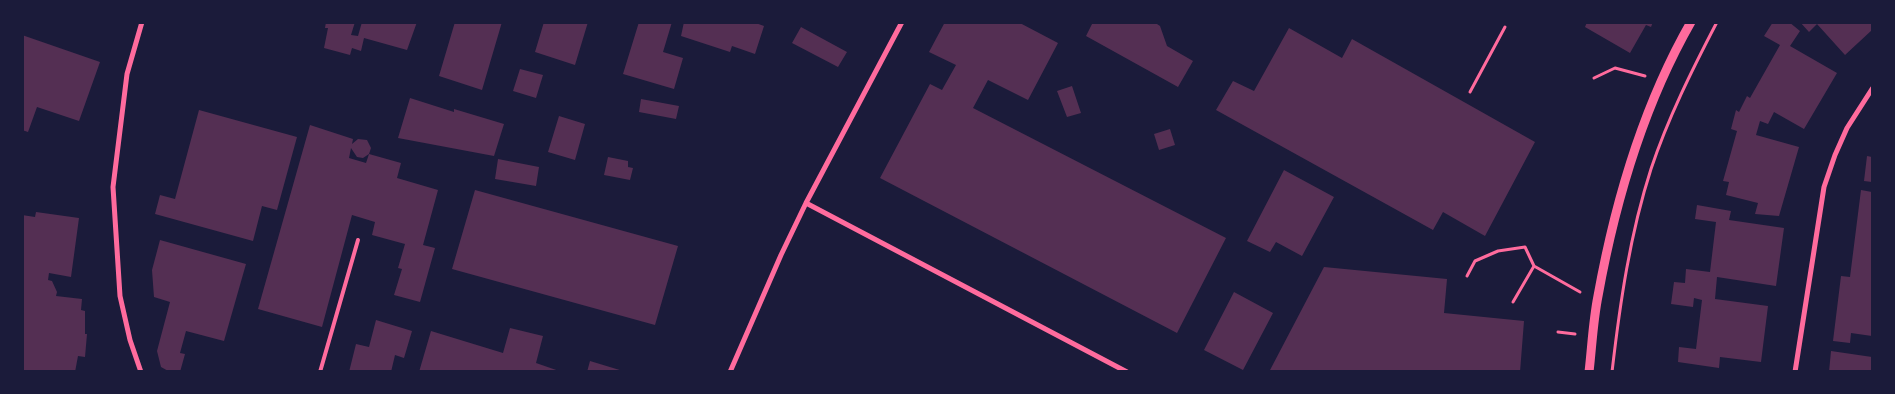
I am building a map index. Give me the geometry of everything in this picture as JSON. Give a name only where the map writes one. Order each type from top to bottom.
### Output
[{"type":"street","points":[[140,372],[130,340],[120,296],[113,187],[127,74],[142,22]]},
{"type":"street","points":[[1589,372],[1597,297],[1624,182],[1662,80],[1691,22]]},
{"type":"street","points":[[730,372],[806,203],[901,23]]},
{"type":"street","points":[[1795,372],[1824,187],[1847,128],[1872,89]]},
{"type":"street","points":[[806,203],[1127,372]]},
{"type":"lane","points":[[320,372],[358,240]]},
{"type":"path","points":[[1612,372],[1630,248],[1651,168],[1685,83],[1717,22]]},
{"type":"path","points":[[1470,92],[1505,26]]},
{"type":"path","points":[[1594,78],[1615,68],[1662,80]]},
{"type":"path","points":[[1467,276],[1475,262],[1498,251],[1525,247],[1534,266],[1580,293],[1597,297]]},
{"type":"path","points":[[1513,302],[1534,266]]},
{"type":"building","points":[[326,22],[355,22],[351,35],[358,36],[362,22],[417,22],[407,50],[364,38],[361,51],[352,48],[350,55],[324,48],[328,28],[325,28]]},
{"type":"building","points":[[455,22],[502,22],[482,90],[439,76]]},
{"type":"building","points":[[544,22],[588,22],[575,65],[535,52]]},
{"type":"building","points":[[639,22],[672,22],[663,52],[683,58],[674,89],[623,74]]},
{"type":"building","points":[[684,22],[753,22],[764,26],[755,54],[732,46],[730,52],[681,36]]},
{"type":"building","points":[[945,22],[1018,22],[1058,43],[1028,100],[988,80],[973,108],[1226,238],[1177,333],[880,178],[930,84],[942,90],[956,65],[929,52]]},
{"type":"building","points":[[1093,22],[1154,22],[1160,26],[1167,46],[1193,61],[1178,87],[1086,36]]},
{"type":"building","points":[[1587,22],[1653,22],[1651,27],[1646,25],[1630,53],[1585,27]]},
{"type":"building","points":[[1773,22],[1789,22],[1800,31],[1790,46],[1837,73],[1804,129],[1774,112],[1768,124],[1760,121],[1756,135],[1799,147],[1779,216],[1755,214],[1758,203],[1726,195],[1729,182],[1723,181],[1737,131],[1731,129],[1736,110],[1739,112],[1747,96],[1750,98],[1780,45],[1764,36]]},
{"type":"building","points":[[1800,22],[1872,22],[1872,30],[1845,55],[1817,24],[1809,32]]},
{"type":"building","points":[[801,27],[847,52],[838,67],[792,43]]},
{"type":"building","points":[[1289,28],[1342,58],[1352,39],[1535,142],[1485,236],[1443,212],[1433,230],[1216,110],[1233,81],[1254,91]]},
{"type":"building","points":[[22,35],[100,62],[79,121],[37,107],[28,132],[22,130]]},
{"type":"building","points":[[520,69],[543,75],[536,98],[513,91]]},
{"type":"building","points":[[1072,86],[1081,113],[1067,117],[1057,91]]},
{"type":"building","points":[[410,98],[454,112],[454,109],[504,124],[494,156],[398,138]]},
{"type":"building","points":[[641,99],[679,106],[676,119],[639,112]]},
{"type":"building","points":[[199,110],[297,137],[277,210],[262,206],[253,241],[155,214],[160,195],[175,199]]},
{"type":"building","points":[[559,116],[585,124],[575,160],[548,152]]},
{"type":"building","points":[[310,125],[353,139],[352,144],[358,139],[367,140],[371,148],[369,154],[401,163],[397,178],[438,190],[423,245],[435,248],[420,302],[394,295],[402,269],[398,268],[405,244],[372,235],[375,222],[352,215],[322,327],[258,309]],"holes":[[[351,148],[357,157],[363,158],[369,154],[366,163],[349,158]]]},
{"type":"building","points":[[1170,129],[1175,145],[1159,150],[1154,134]]},
{"type":"building","points":[[1867,156],[1872,157],[1872,182],[1864,181]]},
{"type":"building","points":[[608,157],[628,161],[628,167],[633,168],[630,180],[604,175]]},
{"type":"building","points":[[498,159],[539,167],[536,186],[495,179]]},
{"type":"building","points":[[1284,170],[1334,197],[1302,256],[1276,242],[1270,252],[1247,241]]},
{"type":"building","points":[[475,190],[678,246],[655,325],[452,269]]},
{"type":"building","points":[[1861,190],[1872,192],[1872,336],[1851,333],[1850,343],[1833,341],[1841,276],[1850,277]]},
{"type":"building","points":[[1697,205],[1731,211],[1729,220],[1784,228],[1776,286],[1717,277],[1715,299],[1768,306],[1761,362],[1720,357],[1719,368],[1678,362],[1679,347],[1696,349],[1702,300],[1694,298],[1693,307],[1671,304],[1674,282],[1685,283],[1686,269],[1710,272],[1716,222],[1695,219]]},
{"type":"building","points":[[36,212],[79,218],[71,277],[49,273],[48,280],[52,281],[57,292],[56,296],[82,299],[81,310],[85,311],[85,334],[87,334],[85,357],[78,356],[75,372],[22,372],[22,215],[35,217]]},
{"type":"building","points":[[160,240],[246,264],[224,341],[186,331],[180,353],[185,354],[180,372],[170,372],[161,367],[157,351],[170,302],[154,297],[152,270]]},
{"type":"building","points":[[1324,267],[1447,279],[1444,313],[1524,321],[1520,372],[1269,372]]},
{"type":"building","points":[[1234,292],[1273,313],[1243,370],[1204,350]]},
{"type":"building","points":[[376,320],[412,331],[404,358],[395,355],[391,372],[349,372],[356,344],[369,347]]},
{"type":"building","points":[[510,328],[543,336],[536,363],[562,372],[419,372],[431,331],[503,353]]},
{"type":"building","points":[[1831,351],[1872,357],[1872,372],[1829,372]]},
{"type":"building","points":[[590,361],[623,371],[623,372],[587,372]]}]
